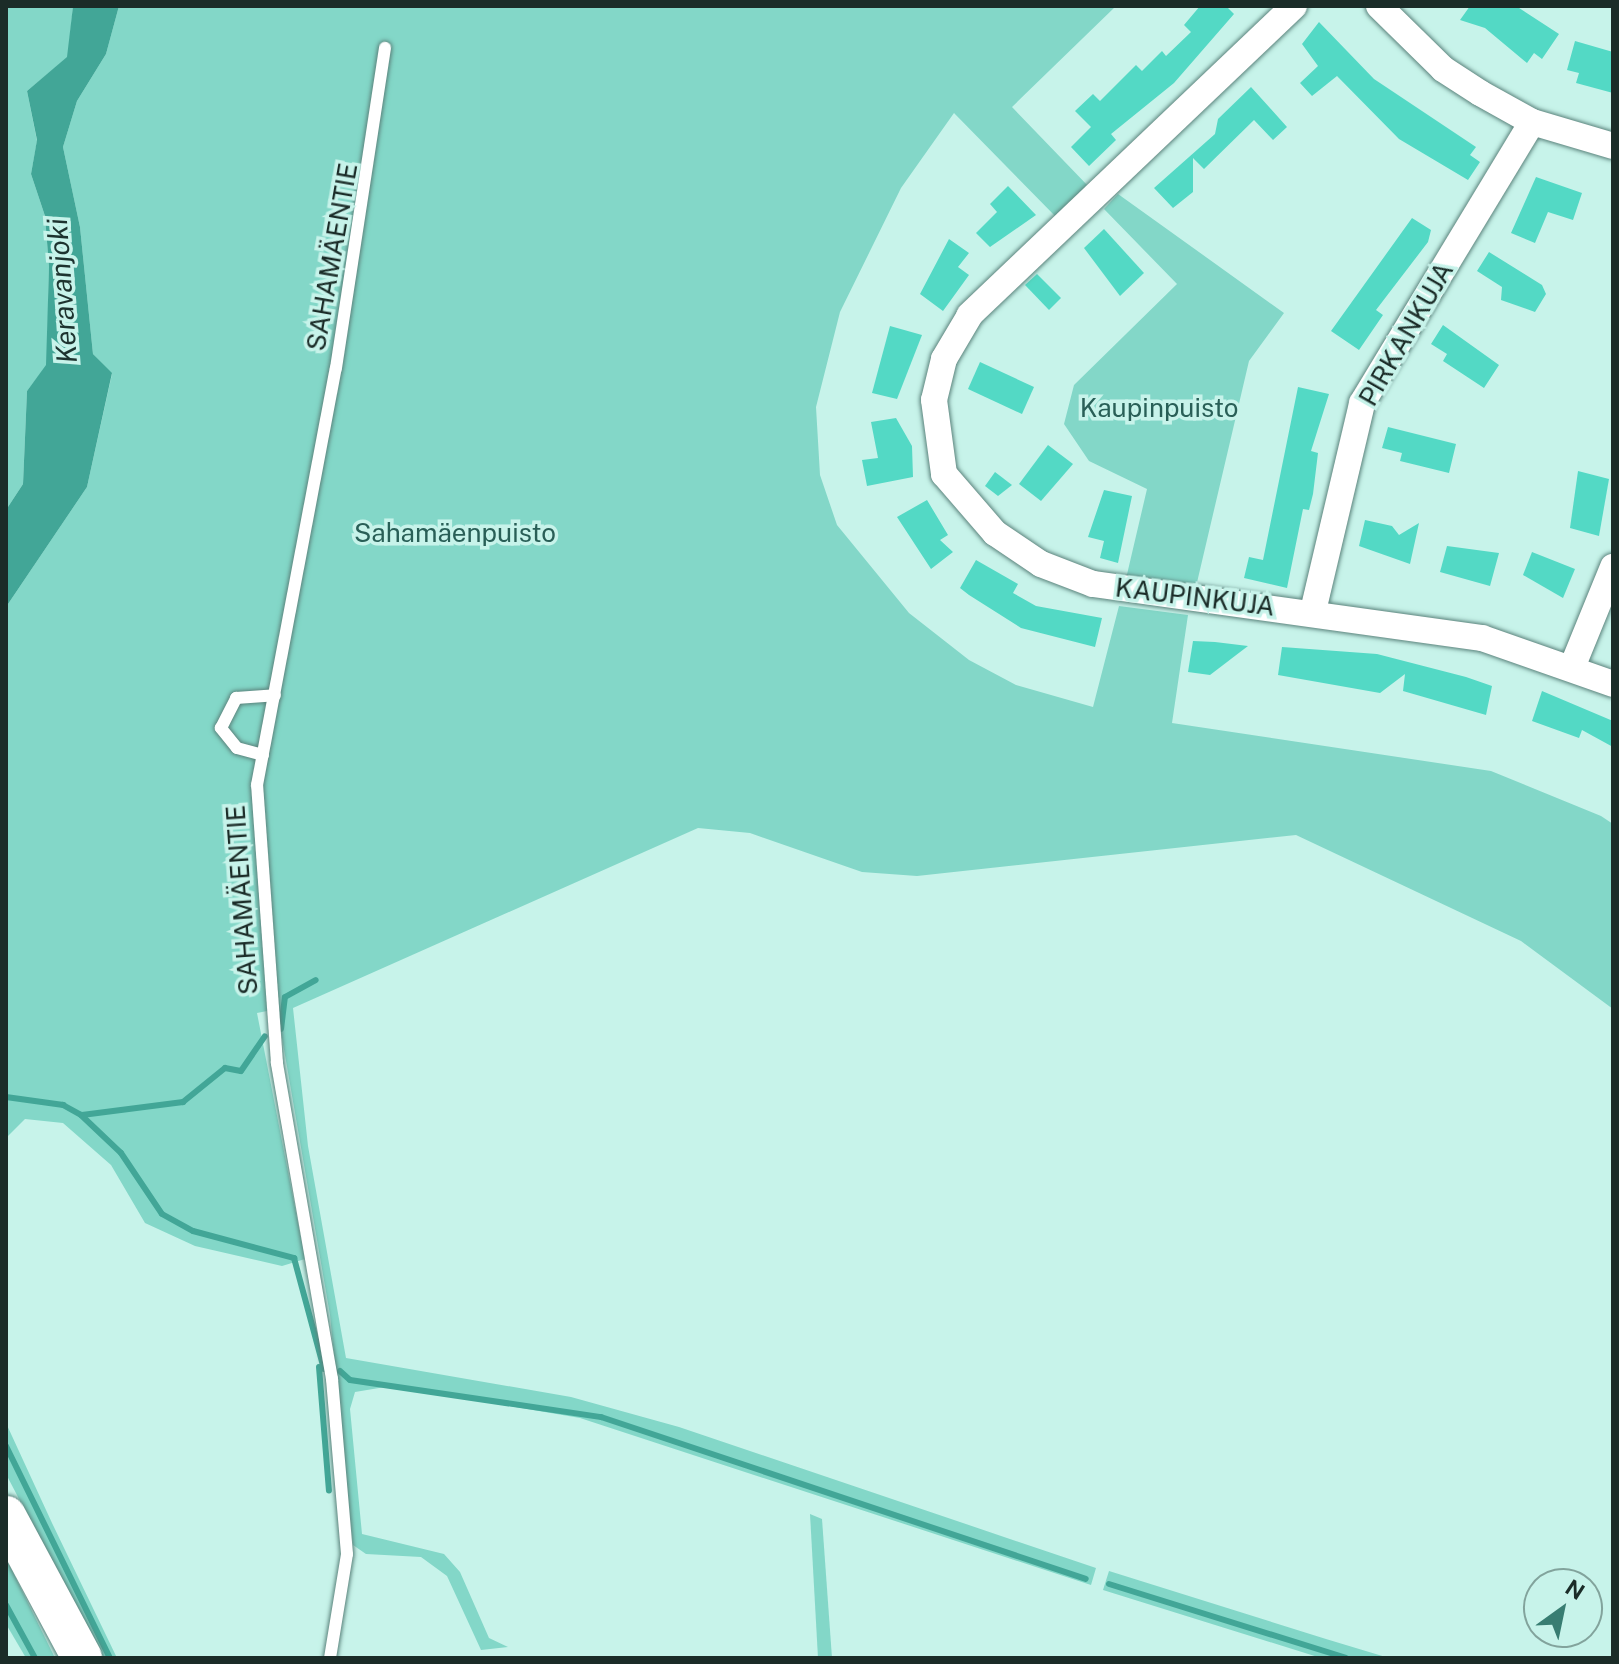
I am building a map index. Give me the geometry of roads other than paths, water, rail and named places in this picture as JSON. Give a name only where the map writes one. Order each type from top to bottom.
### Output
[{"type":"main road","points":[[6,1516],[82,1658]]},
{"type":"street","name":"KAUPINKUJA","points":[[1294,6],[970,315],[944,359],[934,436],[944,474],[965,505],[1041,564],[1145,595],[1313,611],[1482,638],[1573,665],[1613,684]]},
{"type":"street","points":[[1379,6],[1443,69],[1532,122],[1613,146]]},
{"type":"street","name":"PIRKANKUJA","points":[[1313,611],[1362,403],[1532,122]]},
{"type":"street","points":[[1573,665],[1613,567]]},
{"type":"lane","name":"SAHAMÄENTIE","points":[[330,1658],[347,1554],[332,1379],[272,1023],[256,826],[263,755],[385,48]]},
{"type":"lane","points":[[263,755],[237,748],[221,728],[236,698],[275,695]]},
{"type":"water","name":"Keravanjoki","points":[[73,6],[119,6],[106,54],[77,101],[63,147],[80,227],[93,354],[112,373],[87,487],[6,607],[6,510],[23,484],[27,391],[46,365],[49,267],[45,216],[31,174],[37,140],[27,91],[67,57]]},
{"type":"waterway","points":[[281,1029],[285,997],[316,980]]},
{"type":"waterway","points":[[82,1115],[183,1102],[225,1068],[241,1071],[265,1036]]},
{"type":"waterway","points":[[6,1097],[63,1105],[81,1115],[121,1153],[162,1214],[193,1231],[294,1258],[324,1369]]},
{"type":"waterway","points":[[319,1367],[329,1491]]},
{"type":"waterway","points":[[340,1371],[350,1380],[601,1417],[1086,1579]]},
{"type":"waterway","points":[[6,1446],[110,1658]]},
{"type":"waterway","points":[[1109,1584],[1346,1658]]},
{"type":"waterway","points":[[6,1605],[35,1658]]},
{"type":"park label","name":"Kaupinpuisto","points":[[1159,408]]},
{"type":"park label","name":"Sahamäenpuisto","points":[[455,533]]}]
